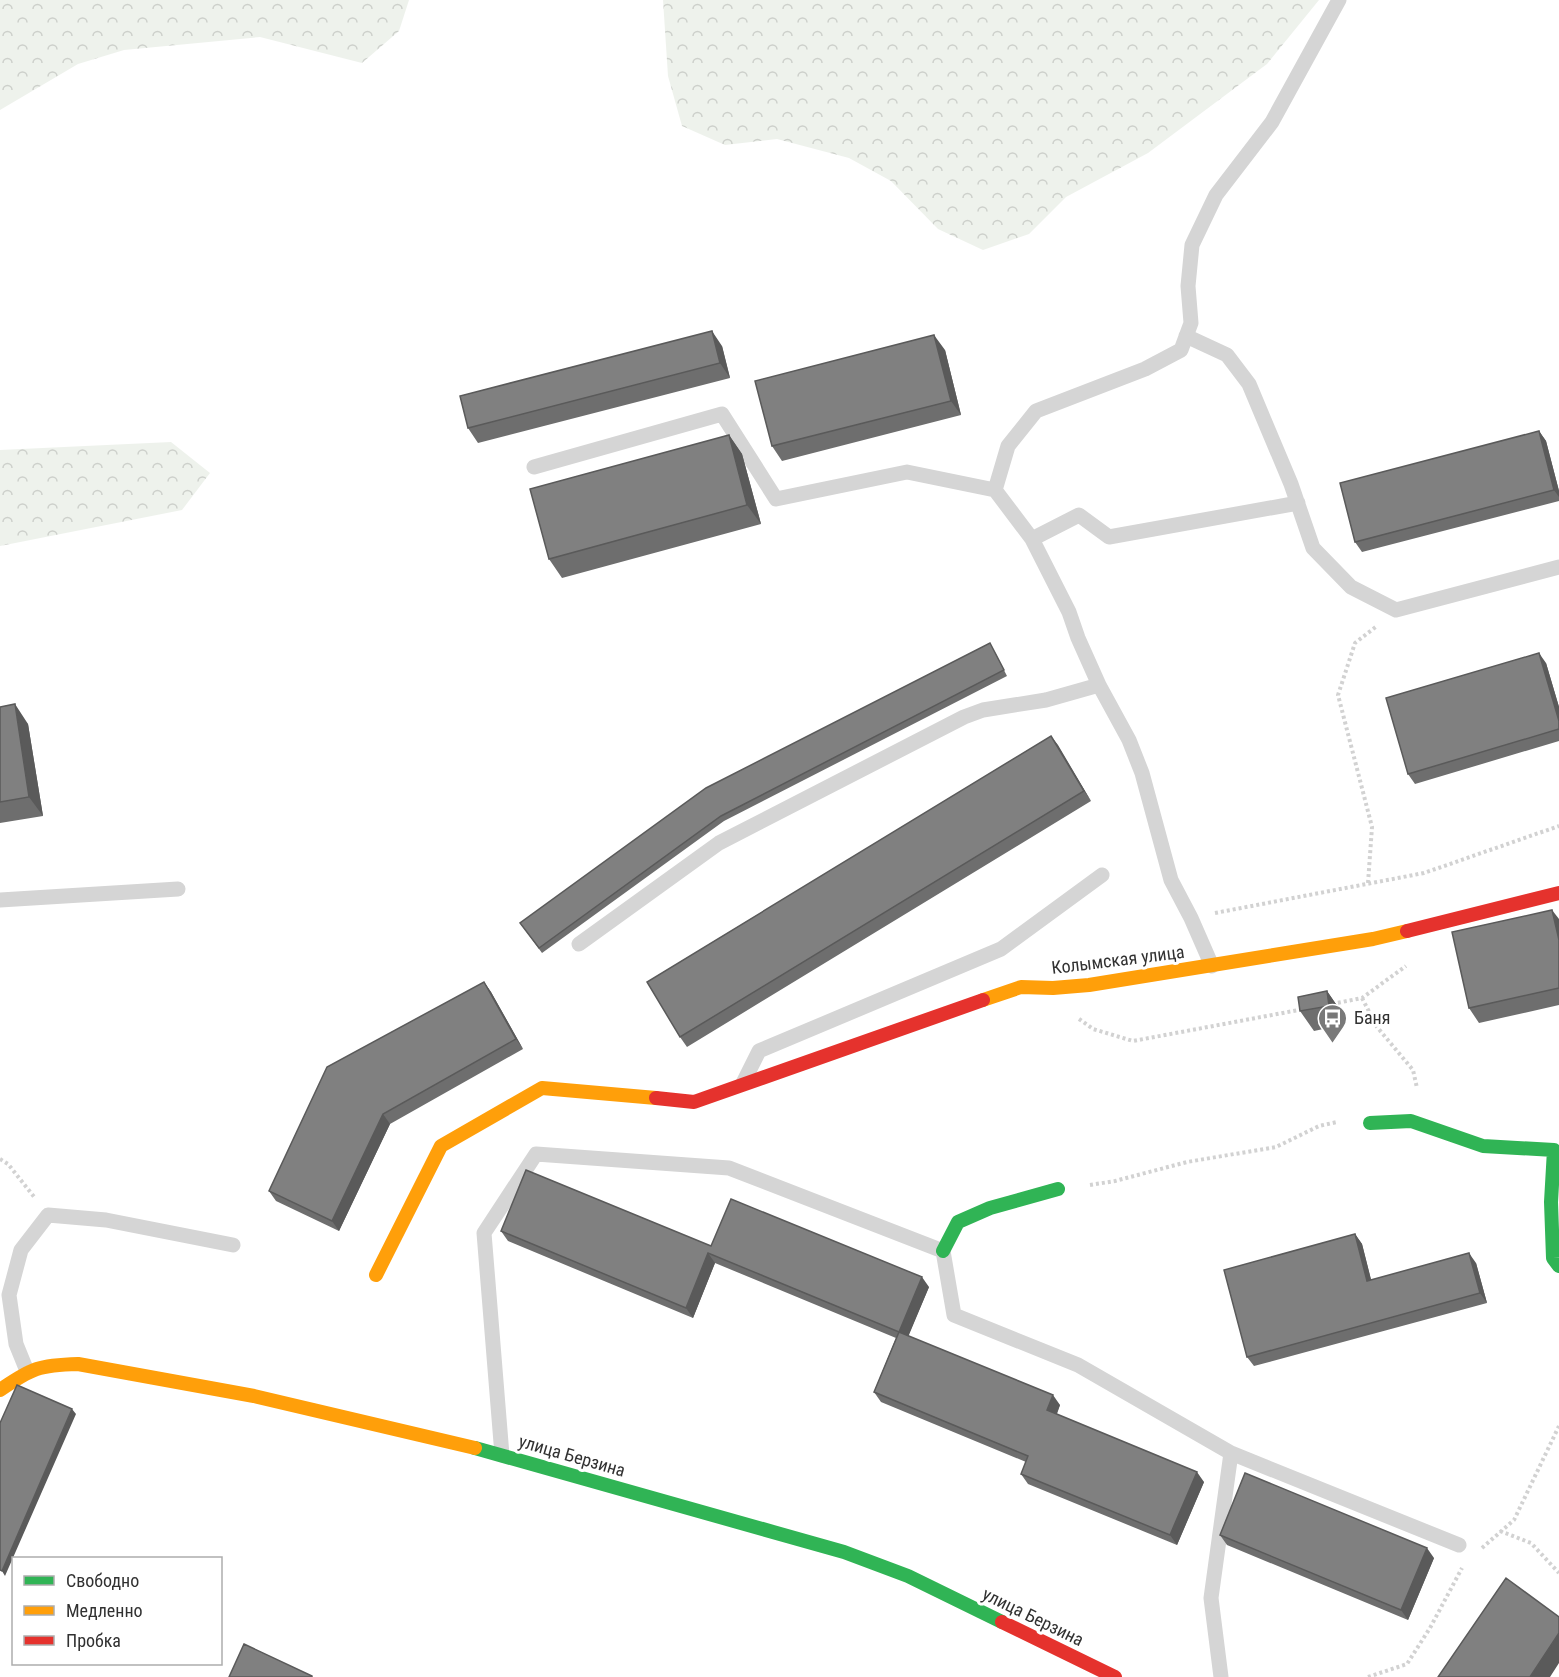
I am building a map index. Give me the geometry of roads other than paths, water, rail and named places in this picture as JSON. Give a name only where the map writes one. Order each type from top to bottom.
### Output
[{"type":"street","name":"Колымская улица","points":[[376,1275],[441,1146],[542,1088],[694,1102],[1021,987],[1053,988],[1089,985],[1373,939],[1559,893]]},
{"type":"street","points":[[1370,1123],[1411,1121],[1483,1146],[1556,1149],[1551,1202],[1553,1258],[1559,1266]]},
{"type":"street","points":[[943,1251],[958,1222],[990,1208],[1058,1189]]},
{"type":"street","name":"улица Берзина","points":[[0,1390],[27,1371],[51,1365],[78,1364],[134,1372],[254,1396],[466,1445],[844,1552],[908,1576],[1115,1677]]},
{"type":"lane","points":[[995,490],[1008,446],[1036,411],[1145,369],[1181,350],[1191,323],[1188,286],[1192,246],[1216,195],[1272,122],[1339,0]]},
{"type":"lane","points":[[1186,336],[1227,355],[1249,384],[1298,503],[1313,548],[1352,587],[1396,610],[1559,567]]},
{"type":"lane","points":[[534,467],[722,414],[776,499],[907,472],[995,490],[1032,539],[1069,612],[1099,685],[1129,740],[1142,773],[1171,880],[1212,966]]},
{"type":"lane","points":[[1032,539],[1079,515],[1109,537],[1298,503]]},
{"type":"lane","points":[[579,944],[719,843],[964,717],[983,710],[1046,700],[1099,685]]},
{"type":"lane","points":[[742,1086],[759,1051],[1001,949],[1102,875]]},
{"type":"lane","points":[[0,900],[178,889]]},
{"type":"lane","points":[[502,1455],[484,1233],[537,1154],[729,1168],[943,1251],[954,1315],[1078,1365],[1231,1453],[1459,1545]]},
{"type":"lane","points":[[27,1371],[16,1344],[9,1295],[21,1250],[48,1215],[106,1220],[233,1245]]},
{"type":"lane","points":[[1221,1677],[1211,1598],[1231,1453]]},
{"type":"place","name":"Баня","points":[[1333,1044]]}]
